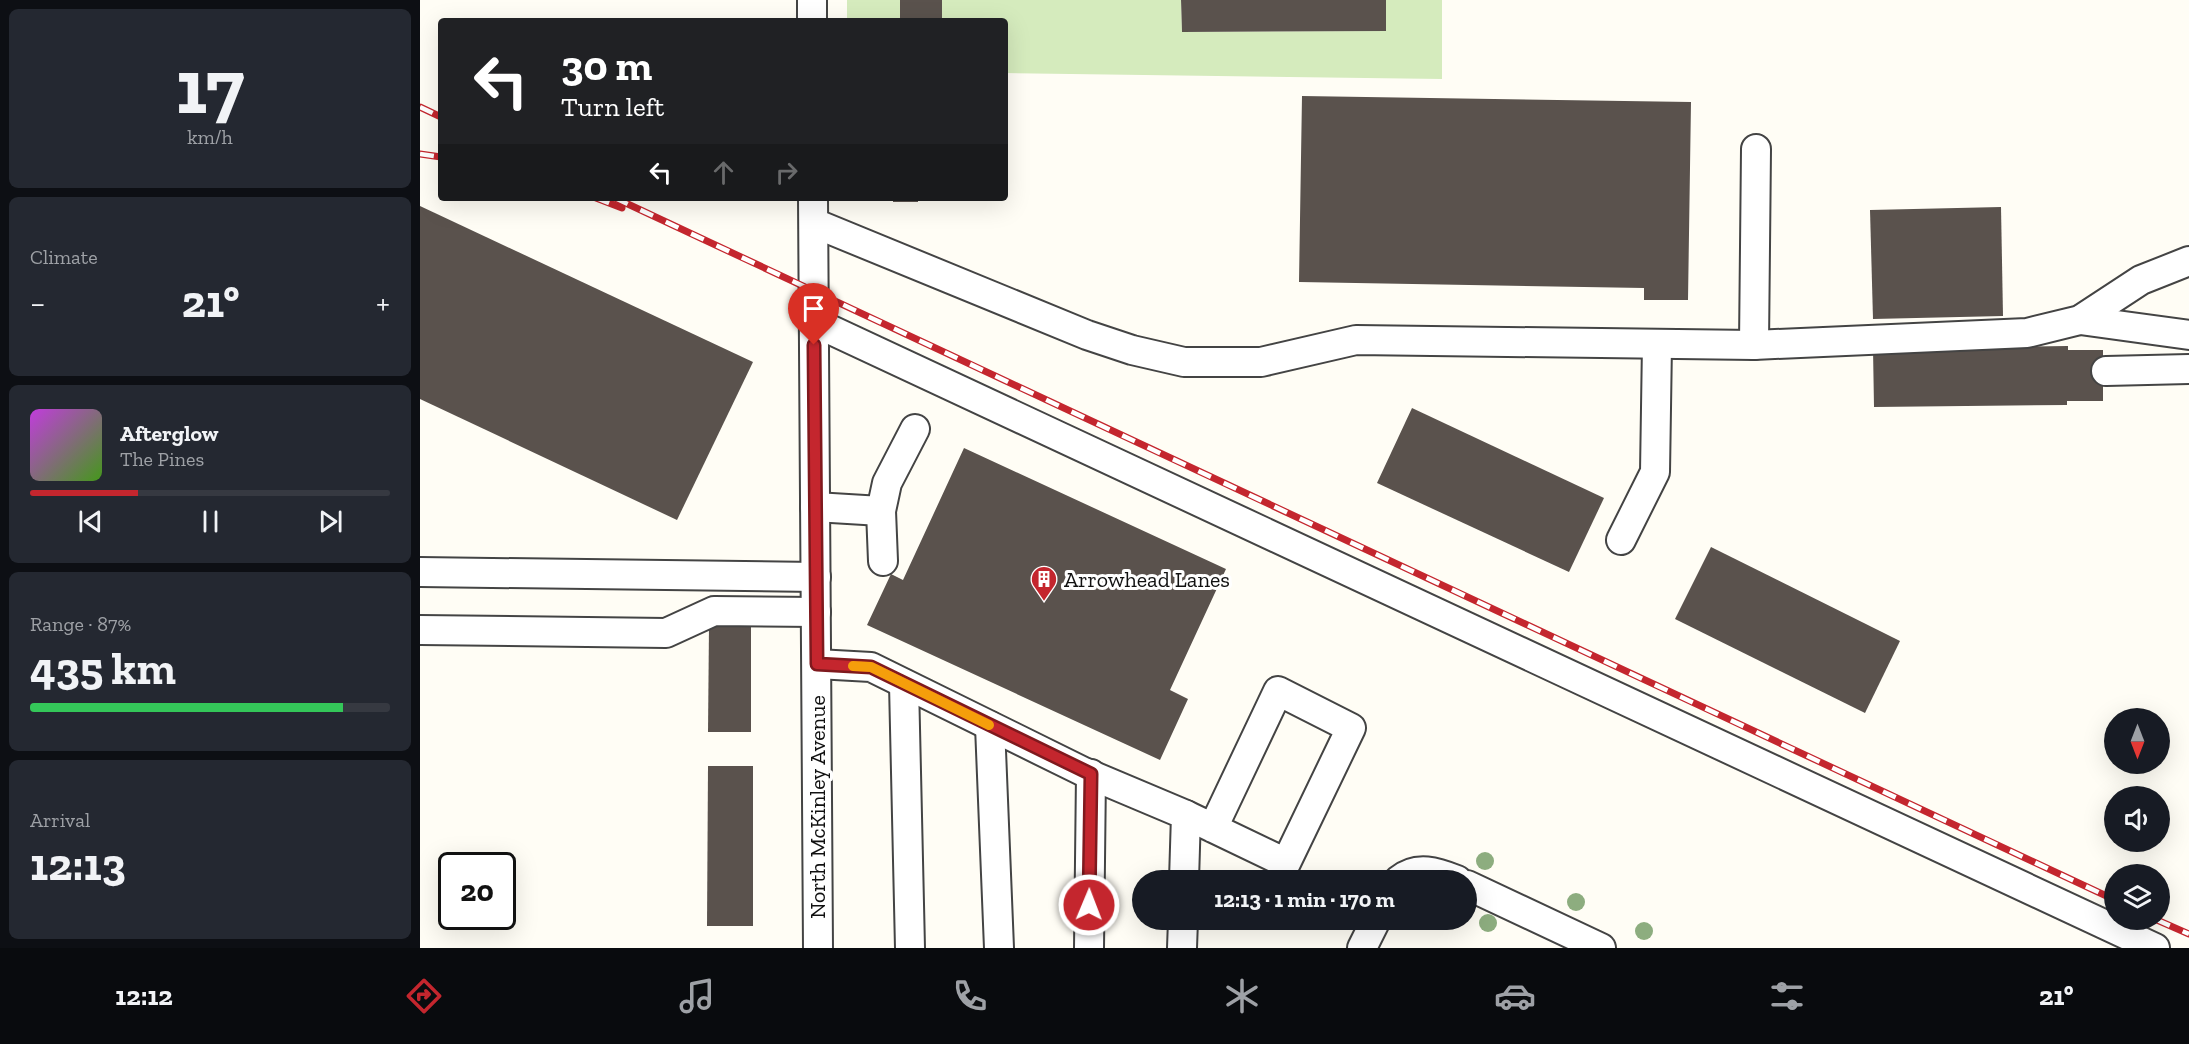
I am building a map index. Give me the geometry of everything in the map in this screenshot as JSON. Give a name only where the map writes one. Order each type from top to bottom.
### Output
[{"type":"street","points":[[812,0],[812,18]]},
{"type":"street","points":[[1754,345],[1756,149]]},
{"type":"street","points":[[814,211],[1087,335],[1132,350],[1184,362],[1261,362],[1356,340],[1754,345],[2027,333],[2080,320],[2141,280],[2189,261]]},
{"type":"street","name":"North McKinley Avenue","points":[[814,211],[818,948]]},
{"type":"street","points":[[2080,320],[2189,334]]},
{"type":"street","points":[[814,322],[2155,948]]},
{"type":"street","points":[[1622,540],[1655,472],[1657,344]]},
{"type":"street","points":[[2106,371],[2189,369]]},
{"type":"street","points":[[883,561],[881,511],[887,483],[915,429]]},
{"type":"street","points":[[815,507],[881,511]]},
{"type":"street","points":[[420,572],[816,577]]},
{"type":"street","points":[[420,630],[666,633],[714,611],[816,612]]},
{"type":"street","points":[[817,664],[871,667],[1091,774],[1186,815],[1286,863],[1351,728],[1278,691],[1214,828]]},
{"type":"street","points":[[904,684],[910,948]]},
{"type":"street","points":[[990,726],[999,948]]},
{"type":"street","points":[[1089,948],[1091,774]]},
{"type":"street","points":[[1184,870],[1186,815]]},
{"type":"street","points":[[1477,890],[1601,948]]},
{"type":"street","points":[[1182,948],[1183,930]]},
{"type":"street","points":[[1362,948],[1371,930]]},
{"type":"green space","points":[[847,0],[900,0],[900,18],[847,18]]},
{"type":"green space","points":[[942,0],[1181,0],[1182,32],[1386,31],[1386,0],[1442,0],[1442,79],[1008,73],[1008,18],[942,18]]},
{"type":"building","points":[[900,0],[942,0],[942,18],[900,18]]},
{"type":"building","points":[[1181,0],[1386,0],[1386,31],[1182,32]]},
{"type":"building","points":[[1302,96],[1691,102],[1688,300],[1644,300],[1644,288],[1299,282]]},
{"type":"building","points":[[893,201],[918,201],[918,202]]},
{"type":"building","points":[[420,206],[753,362],[677,520],[420,399]]},
{"type":"building","points":[[2001,207],[2003,316],[1873,319],[1870,210]]},
{"type":"building","points":[[2068,346],[2068,350],[2103,350],[2103,401],[2067,401],[2067,405],[1874,407],[1873,349]]},
{"type":"building","points":[[1412,408],[1604,498],[1569,572],[1377,483]]},
{"type":"building","name":"Arrowhead Lanes","points":[[964,448],[1226,569],[1170,690],[1188,699],[1160,760],[867,625],[891,574],[903,580]]},
{"type":"building","points":[[1711,547],[1900,641],[1865,713],[1675,619]]},
{"type":"building","points":[[709,626],[751,627],[751,732],[708,732]]},
{"type":"building","points":[[708,766],[753,766],[753,926],[707,926]]},
{"type":"railway","points":[[420,107],[438,116]]},
{"type":"railway","points":[[420,154],[438,157]]},
{"type":"railway","points":[[604,201],[622,208]]},
{"type":"railway","points":[[621,201],[2104,895]]},
{"type":"railway","points":[[2170,926],[2189,934]]},
{"type":"slow traffic","points":[[853,666],[871,667],[989,725]]},
{"type":"place","name":"Arrowhead Lanes","points":[[1044,602]]},
{"type":"route","points":[[814,345],[817,664],[871,667],[1091,774],[1089,905]]}]
